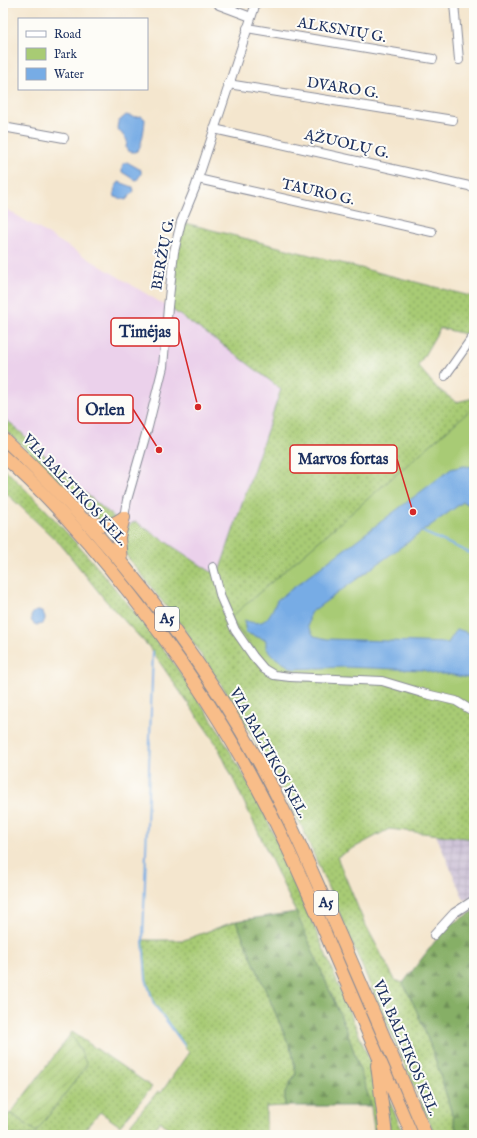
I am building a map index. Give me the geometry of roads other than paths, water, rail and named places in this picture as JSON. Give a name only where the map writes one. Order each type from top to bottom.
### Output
[{"type":"highway","name":"VIA BALTIKOS KEL.","points":[[3,438],[30,462],[85,520],[121,562],[171,624],[234,720],[268,779],[295,833],[348,952],[426,1135]]},
{"type":"highway","name":"VIA BALTIKOS KEL.","points":[[3,456],[71,523],[116,576],[176,654],[211,708],[258,789],[286,846],[376,1049],[412,1135]]},
{"type":"highway","points":[[85,520],[107,526],[124,517]]},
{"type":"highway","points":[[121,562],[119,537],[124,517]]},
{"type":"highway","points":[[376,1049],[386,1135]]},
{"type":"street","points":[[219,3],[219,5],[251,17]]},
{"type":"street","name":"BERŽŲ G.","points":[[124,517],[127,500],[163,367],[174,252],[181,222],[198,179],[228,84],[256,3]]},
{"type":"street","points":[[454,3],[459,60]]},
{"type":"street","name":"ALKSNIŲ G.","points":[[247,28],[433,59]]},
{"type":"street","name":"DVARO G.","points":[[228,84],[453,120]]},
{"type":"street","points":[[3,127],[64,138]]},
{"type":"street","name":"ĄŽUOLŲ G.","points":[[214,128],[469,186],[474,189]]},
{"type":"street","name":"TAURO G.","points":[[198,179],[432,232]]},
{"type":"street","points":[[445,376],[474,335]]},
{"type":"street","points":[[213,567],[221,598],[234,630],[264,669],[274,675],[382,681],[456,701],[474,712]]},
{"type":"street","points":[[434,935],[454,913],[474,900]]},
{"type":"water","points":[[126,115],[134,117],[141,116],[145,119],[141,144],[135,152],[128,151],[126,148],[127,140],[117,128],[118,122]]},
{"type":"water","points":[[127,162],[141,170],[141,174],[137,180],[122,172],[124,164]]},
{"type":"water","points":[[119,182],[133,187],[134,191],[126,200],[115,197],[114,192],[116,185]]},
{"type":"water","points":[[464,466],[474,467],[474,507],[463,502],[310,613],[308,626],[314,636],[327,639],[448,643],[457,629],[474,635],[474,680],[447,674],[436,674],[423,670],[344,667],[294,669],[273,656],[266,648],[266,640],[246,633],[244,620],[257,623],[265,620],[269,616],[277,600],[451,469]]},
{"type":"water","points":[[38,611],[43,613],[45,618],[43,623],[38,625],[33,623],[31,618],[33,613]]},
{"type":"waterway","points":[[423,532],[472,554]]},
{"type":"waterway","points":[[153,651],[143,940],[146,979],[154,1004],[185,1046]]},
{"type":"place","name":"Timėjas","points":[[198,407]]},
{"type":"place","name":"Orlen","points":[[159,450]]},
{"type":"place","name":"Marvos fortas","points":[[413,512]]}]
